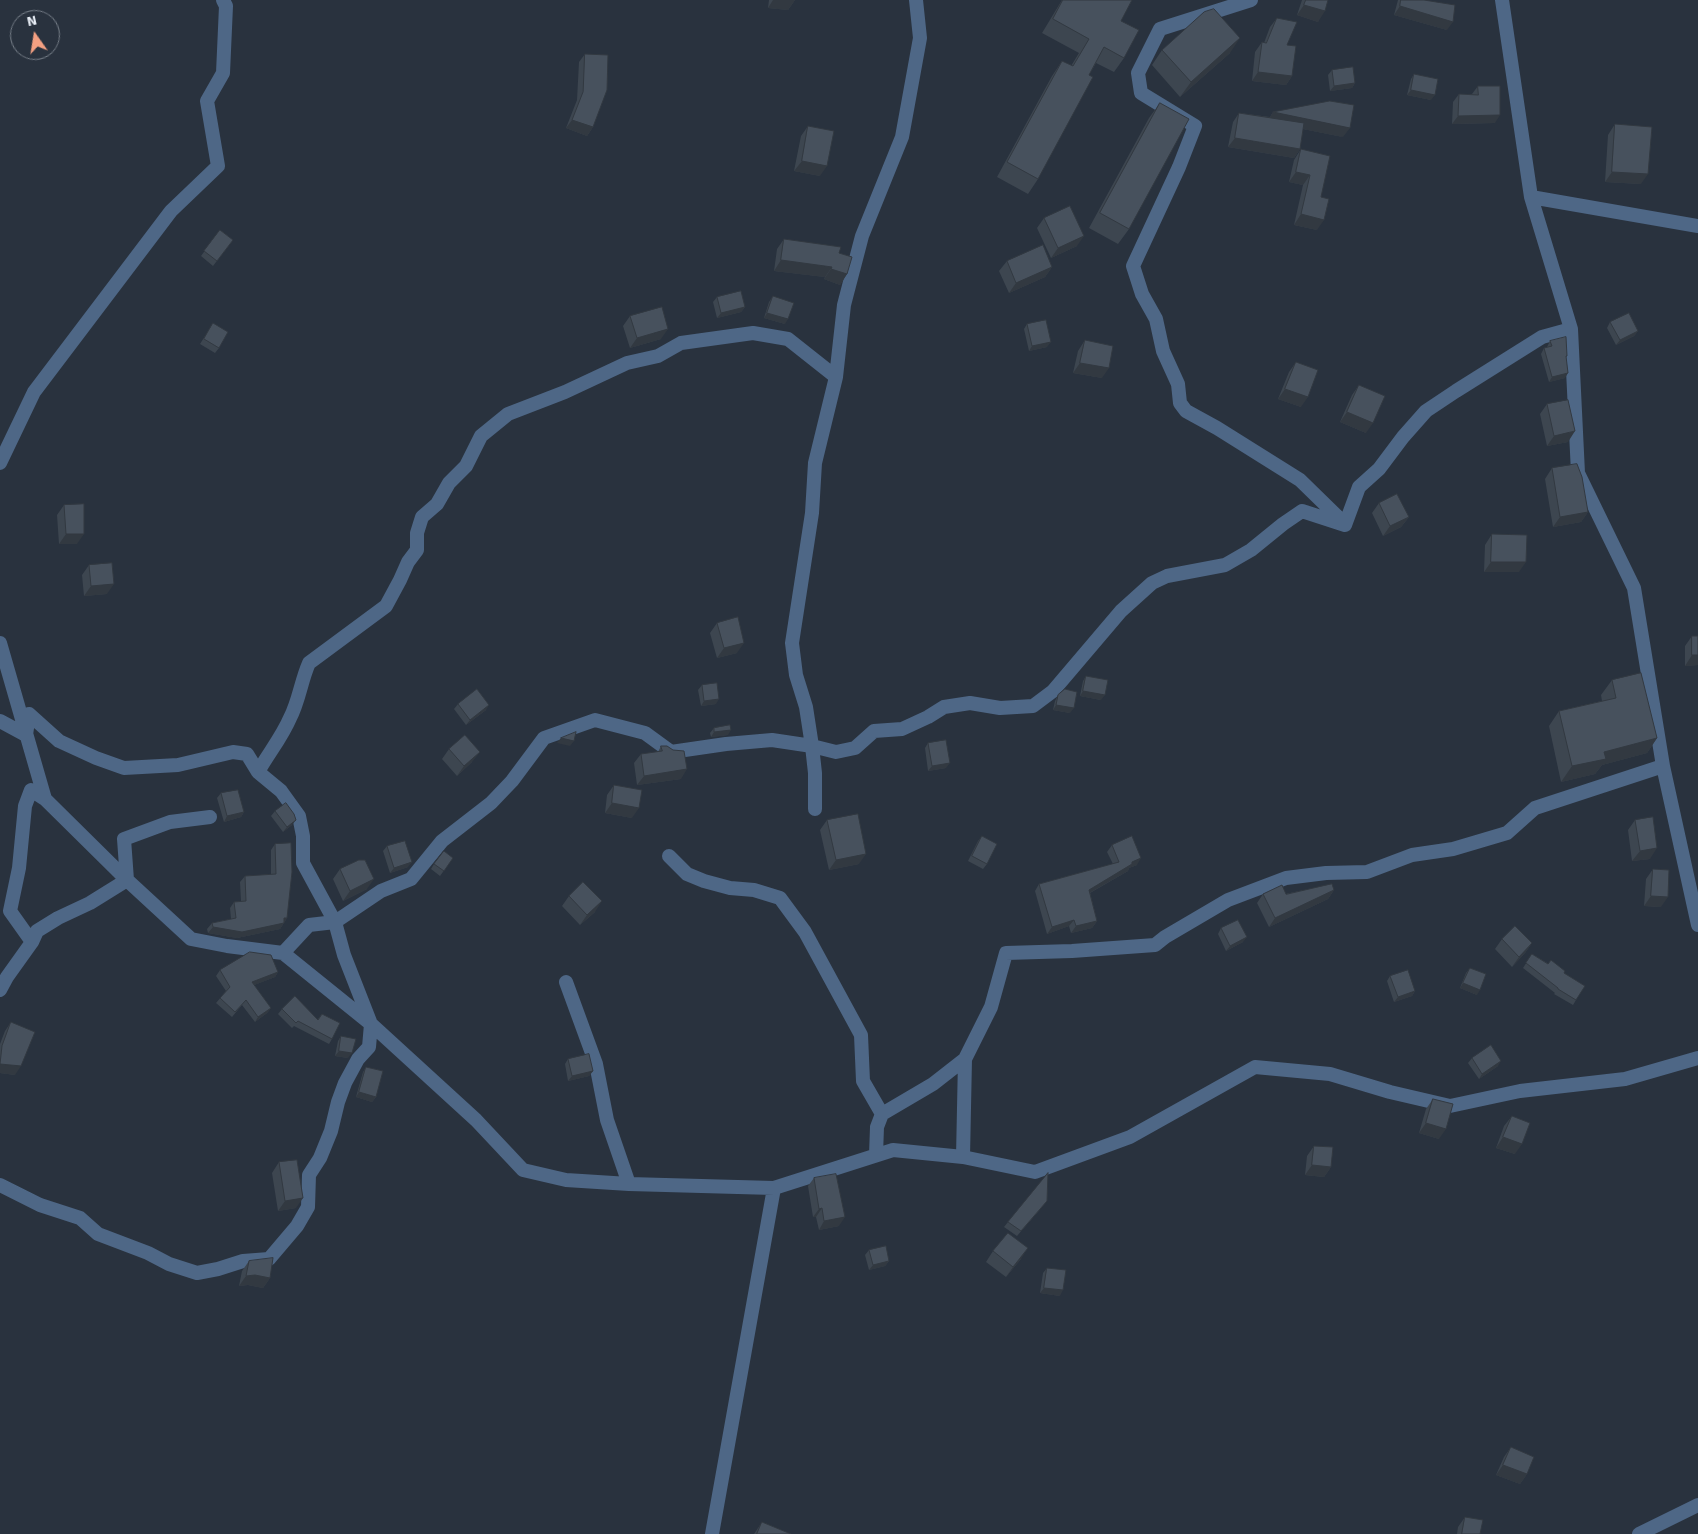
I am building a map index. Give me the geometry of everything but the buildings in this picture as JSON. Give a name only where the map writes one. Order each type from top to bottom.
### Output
[{"type":"street","points":[[0,463],[34,392],[171,211],[218,166],[207,101],[223,73],[226,6],[223,0]]},
{"type":"street","points":[[815,809],[815,773],[812,746],[806,707],[796,675],[792,643],[812,513],[815,462],[836,377],[844,305],[862,236],[902,137],[920,38],[916,0]]},
{"type":"street","points":[[1252,0],[1160,29],[1138,73],[1141,93],[1195,126],[1179,167],[1133,266],[1142,294],[1156,319],[1163,351],[1178,384],[1180,403],[1186,411],[1218,428],[1300,480],[1345,525]]},
{"type":"street","points":[[1502,0],[1531,197],[1571,329],[1578,473],[1634,588],[1663,766],[1698,924]]},
{"type":"street","points":[[1531,197],[1698,226]]},
{"type":"street","points":[[1345,525],[1359,487],[1379,469],[1403,437],[1426,411],[1542,337],[1571,329]]},
{"type":"street","points":[[258,772],[290,719],[309,664],[386,606],[408,562],[417,550],[417,533],[422,517],[437,504],[449,483],[466,466],[481,436],[508,414],[565,392],[627,363],[658,356],[681,343],[753,333],[788,339],[836,377]]},
{"type":"street","points":[[283,953],[309,925],[335,922],[381,891],[411,879],[442,841],[491,803],[512,781],[544,738],[595,720],[645,733],[671,752],[772,740],[836,752],[855,748],[874,731],[902,729],[944,707],[970,703],[1000,708],[1033,706],[1053,691],[1121,611],[1152,583],[1167,576],[1225,565],[1251,550],[1302,511],[1345,525]]},
{"type":"street","points":[[0,643],[46,799]]},
{"type":"street","points":[[0,1185],[40,1205],[80,1218],[98,1234],[148,1253],[169,1264],[197,1273],[218,1270],[243,1262],[269,1259],[297,1226],[308,1207],[309,1175],[320,1158],[331,1132],[338,1102],[345,1083],[358,1059],[370,1048],[371,1024],[344,955],[335,922],[303,864],[304,836],[299,816],[281,791],[258,772],[247,754],[234,752],[178,764],[124,768],[96,758],[59,741],[29,714],[26,735]]},
{"type":"street","points":[[0,721],[26,735]]},
{"type":"street","points":[[876,1155],[878,1127],[882,1114],[932,1084],[964,1059],[991,1007],[1006,952],[1072,951],[1155,945],[1165,937],[1228,900],[1286,878],[1326,873],[1367,872],[1412,855],[1453,849],[1507,834],[1535,808],[1663,766]]},
{"type":"street","points":[[32,942],[10,911],[19,868],[25,806],[31,790],[46,799],[127,880],[191,939],[227,946],[283,953],[371,1024],[476,1120],[523,1170],[566,1180],[628,1184],[774,1188],[893,1150],[962,1157],[1035,1172],[1130,1137],[1255,1067],[1330,1074],[1390,1092],[1450,1106],[1520,1091],[1625,1079],[1698,1058]]},
{"type":"street","points":[[127,880],[124,839],[170,822],[210,816]]},
{"type":"street","points":[[669,856],[688,874],[704,881],[730,888],[754,890],[780,898],[805,932],[860,1035],[863,1081],[882,1114]]},
{"type":"street","points":[[0,990],[32,942],[37,931],[58,918],[90,903],[127,880]]},
{"type":"street","points":[[566,982],[596,1064],[607,1120],[628,1184]]},
{"type":"street","points":[[962,1157],[964,1059]]},
{"type":"street","points":[[712,1534],[774,1188]]},
{"type":"street","points":[[1639,1534],[1698,1505]]}]
